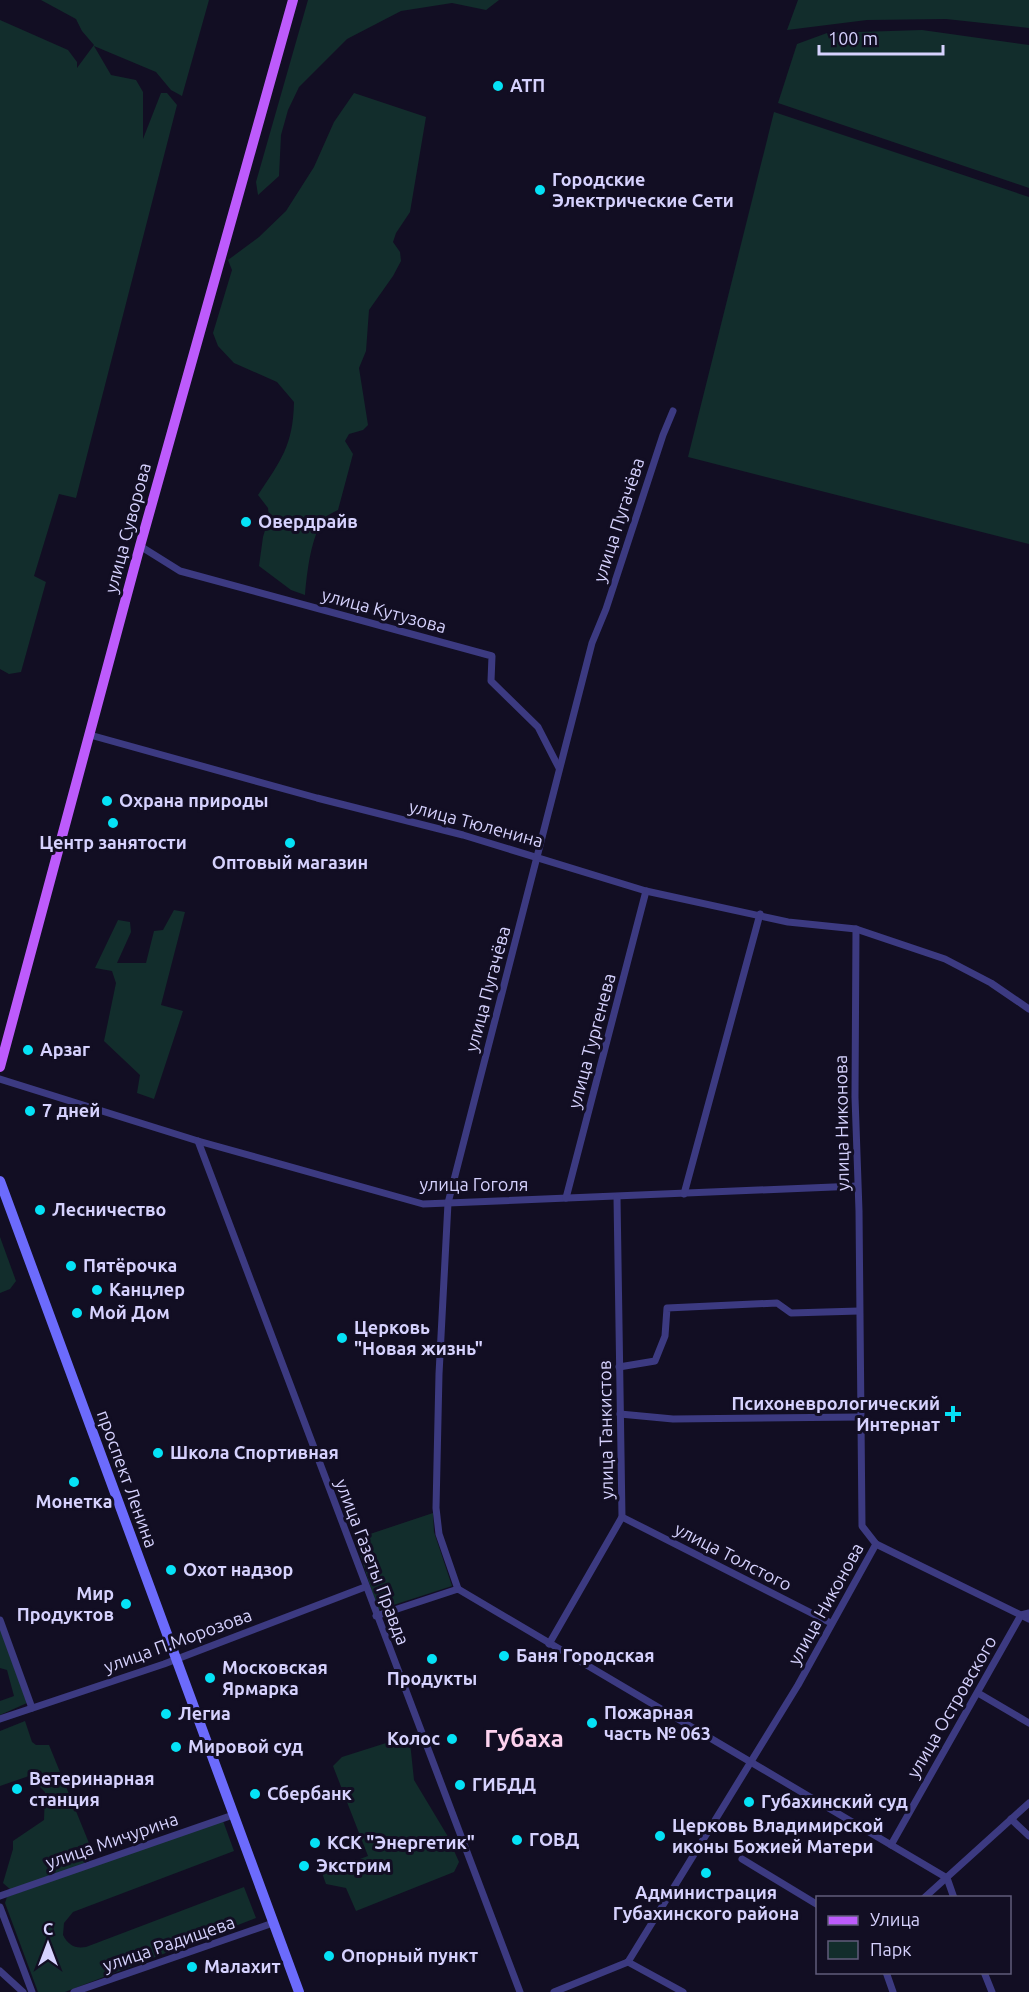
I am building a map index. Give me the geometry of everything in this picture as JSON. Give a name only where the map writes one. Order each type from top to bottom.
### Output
[{"type":"main road","name":"улица Суворова","points":[[0,1067],[140,546],[293,0]]},
{"type":"main road","name":"проспект Ленина","points":[[0,1181],[299,1992]]},
{"type":"street","name":"улица Пугачёва","points":[[458,1589],[439,1534],[436,1508],[439,1374],[448,1203],[592,643],[606,609],[673,411]]},
{"type":"street","name":"улица Кутузова","points":[[140,546],[180,571],[492,656],[490,681],[538,727],[559,768]]},
{"type":"street","name":"улица Тюленина","points":[[90,735],[538,856],[646,891],[760,914],[788,922],[856,929],[945,959],[991,983],[1029,1009]]},
{"type":"street","name":"улица Тургенева","points":[[566,1198],[646,891]]},
{"type":"street","points":[[684,1194],[760,914]]},
{"type":"street","name":"улица Никонова","points":[[628,1962],[798,1685],[876,1544],[862,1526],[855,1097],[856,929]]},
{"type":"street","name":"улица Гоголя","points":[[0,1079],[198,1142],[423,1204],[857,1186]]},
{"type":"street","name":"улица Газеты Правда","points":[[198,1142],[520,1992]]},
{"type":"street","name":"улица Танкистов","points":[[549,1644],[622,1517],[616,1197]]},
{"type":"street","points":[[619,1367],[655,1361],[665,1336],[667,1308],[777,1303],[791,1313],[859,1311]]},
{"type":"street","points":[[620,1413],[673,1419],[860,1417]]},
{"type":"street","name":"улица Толстого","points":[[622,1517],[831,1623]]},
{"type":"street","points":[[876,1544],[1025,1614],[1029,1619]]},
{"type":"street","name":"улица П.Морозова","points":[[0,1719],[176,1660],[365,1587]]},
{"type":"street","points":[[376,1616],[458,1589],[947,1878],[953,1896]]},
{"type":"street","name":"улица Островского","points":[[891,1845],[1025,1614]]},
{"type":"street","points":[[0,1620],[32,1708]]},
{"type":"street","points":[[978,1693],[1029,1723]]},
{"type":"street","points":[[926,1896],[1029,1803]]},
{"type":"street","name":"улица Мичурина","points":[[0,1896],[233,1815]]},
{"type":"street","points":[[1011,1819],[1029,1836]]},
{"type":"street","points":[[742,1859],[816,1904]]},
{"type":"street","points":[[0,1907],[32,1992]]},
{"type":"street","name":"улица Радищева","points":[[74,1992],[273,1923]]},
{"type":"street","points":[[554,1992],[628,1962],[683,1992]]},
{"type":"street","points":[[0,1971],[23,1992]]},
{"type":"street","points":[[887,1974],[893,1992]]},
{"type":"street","points":[[985,1974],[992,1992]]},
{"type":"green space","points":[[41,0],[209,0],[182,96],[171,90],[156,72],[94,46],[111,75],[136,80],[143,92],[143,139],[161,93],[167,93],[177,105],[76,498],[59,494],[34,576],[46,582],[21,672],[9,674],[0,669],[0,20],[68,50],[77,62],[77,68],[94,45],[82,31],[76,19]]},
{"type":"green space","points":[[308,0],[499,0],[486,10],[452,3],[401,11],[347,39],[299,87],[288,110],[281,135],[279,176],[258,195],[256,182]]},
{"type":"green space","points":[[798,0],[1029,0],[1029,28],[946,19],[867,20],[787,30]]},
{"type":"green space","points":[[922,30],[1029,45],[1029,188],[778,103],[797,44],[827,33]]},
{"type":"green space","points":[[354,93],[426,117],[410,212],[396,233],[393,242],[400,252],[401,261],[369,310],[366,351],[359,368],[368,425],[363,430],[349,434],[345,441],[353,454],[338,510],[326,517],[313,543],[305,595],[291,590],[259,566],[263,537],[269,517],[268,508],[258,495],[288,442],[294,402],[277,382],[234,363],[218,346],[213,333],[232,270],[228,260],[259,237],[286,211],[314,167],[334,122]]},
{"type":"green space","points":[[774,112],[1029,197],[1029,544],[688,457]]},
{"type":"green space","points":[[174,910],[185,912],[161,1005],[183,1011],[154,1099],[137,1093],[140,1075],[104,1041],[116,983],[112,971],[95,968],[118,920],[130,922],[131,932],[117,963],[146,963],[154,931],[163,930]]},
{"type":"green space","points":[[0,1237],[16,1281],[10,1289],[0,1293]]},
{"type":"green space","points":[[433,1513],[434,1532],[452,1586],[378,1610],[355,1539]]},
{"type":"green space","points":[[0,1629],[27,1703],[0,1715],[0,1701],[14,1696],[7,1670],[0,1668]]},
{"type":"green space","points":[[25,1721],[32,1742],[36,1745],[49,1745],[91,1848],[90,1860],[69,1870],[11,1890],[3,1883],[13,1849],[13,1841],[44,1820],[45,1792],[29,1776],[0,1786],[0,1731]]},
{"type":"green space","points":[[405,1737],[410,1742],[414,1780],[447,1835],[459,1862],[454,1872],[356,1911],[346,1888],[326,1884],[322,1873],[368,1856],[333,1766],[342,1757]]},
{"type":"green space","points":[[222,1818],[234,1851],[73,1912],[64,1923],[63,1935],[72,1946],[86,1947],[244,1887],[256,1918],[65,1992],[38,1992],[5,1903],[7,1897]]},
{"type":"place","name":"АТП","points":[[498,86]]},
{"type":"place","name":"Городские Электрические Сети","points":[[540,190]]},
{"type":"place","name":"Овердрайв","points":[[246,522]]},
{"type":"place","name":"Охрана природы","points":[[107,801]]},
{"type":"place","name":"Центр занятости","points":[[113,823]]},
{"type":"place","name":"Оптовый магазин","points":[[290,843]]},
{"type":"place","name":"Арзаг","points":[[28,1050]]},
{"type":"place","name":"7 дней","points":[[30,1111]]},
{"type":"place","name":"Лесничество","points":[[40,1210]]},
{"type":"place","name":"Пятёрочка","points":[[71,1266]]},
{"type":"place","name":"Канцлер","points":[[97,1290]]},
{"type":"place","name":"Мой Дом","points":[[77,1313]]},
{"type":"place","name":"Церковь \"Новая жизнь\"","points":[[342,1338]]},
{"type":"place","name":"Психоневрологический Интернат","points":[[953,1414]]},
{"type":"place","name":"Школа Спортивная","points":[[158,1453]]},
{"type":"place","name":"Монетка","points":[[74,1482]]},
{"type":"place","name":"Охот надзор","points":[[171,1570]]},
{"type":"place","name":"Мир Продуктов","points":[[126,1604]]},
{"type":"place","name":"Баня Городская","points":[[504,1656]]},
{"type":"place","name":"Продукты","points":[[432,1659]]},
{"type":"place","name":"Московская Ярмарка","points":[[210,1678]]},
{"type":"place","name":"Легиа","points":[[166,1714]]},
{"type":"place","name":"Пожарная часть № 063","points":[[592,1723]]},
{"type":"place","name":"Колос","points":[[452,1739]]},
{"type":"place","name":"Мировой суд","points":[[176,1747]]},
{"type":"place","name":"ГИБДД","points":[[460,1785]]},
{"type":"place","name":"Ветеринарная станция","points":[[17,1789]]},
{"type":"place","name":"Сбербанк","points":[[255,1794]]},
{"type":"place","name":"Губахинский суд","points":[[749,1802]]},
{"type":"place","name":"Церковь Владимирской иконы Божией Матери","points":[[660,1836]]},
{"type":"place","name":"ГОВД","points":[[517,1840]]},
{"type":"place","name":"КСК \"Энергетик\"","points":[[315,1843]]},
{"type":"place","name":"Экстрим","points":[[304,1866]]},
{"type":"place","name":"Администрация Губахинского района","points":[[706,1873]]},
{"type":"place","name":"Опорный пункт","points":[[329,1956]]},
{"type":"place","name":"Малахит","points":[[192,1967]]},
{"type":"district","name":"Губаха","points":[[524,1739]]}]
